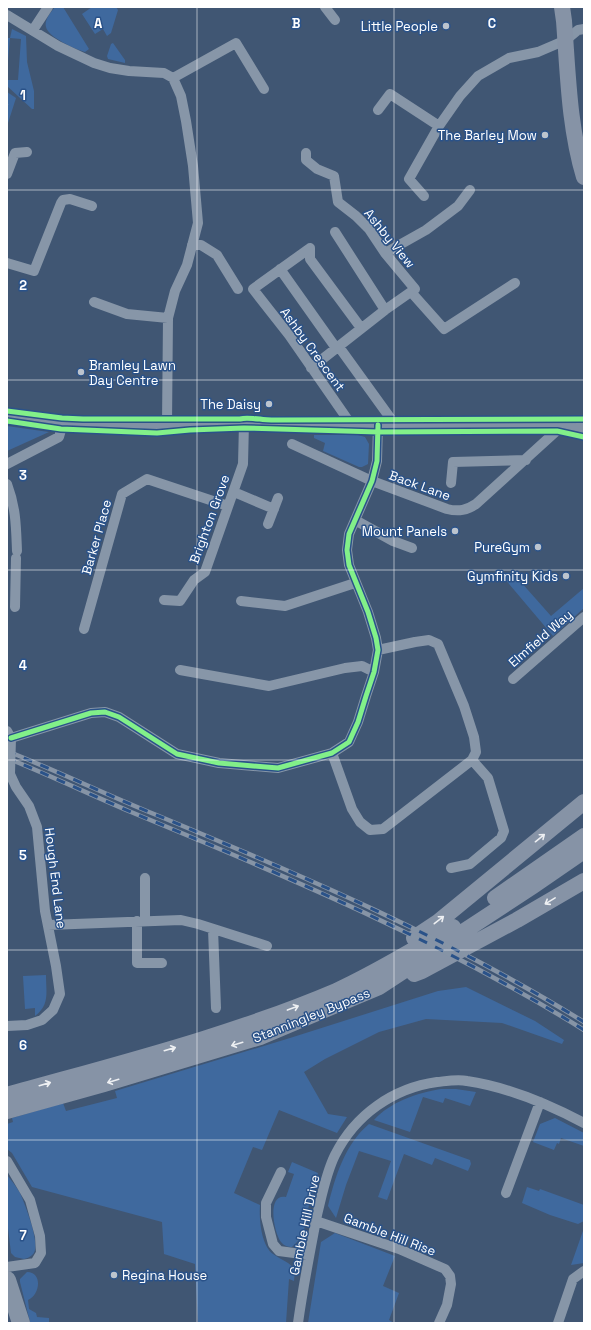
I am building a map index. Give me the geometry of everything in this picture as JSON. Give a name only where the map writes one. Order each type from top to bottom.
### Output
[{"type":"highway","points":[[7,1280],[21,1323]]},
{"type":"main road","points":[[562,7],[575,141],[584,177]]},
{"type":"main road","points":[[338,990],[438,922],[584,802]]},
{"type":"main road","name":"Stanningley Bypass","points":[[7,1095],[207,1038],[262,1020],[338,990],[394,961],[464,920],[584,836]]},
{"type":"main road","name":"Stanningley Bypass","points":[[7,1112],[260,1037],[379,987],[584,851]]},
{"type":"main road","points":[[379,987],[422,971],[517,920],[584,881]]},
{"type":"street","points":[[33,30],[48,7]]},
{"type":"street","points":[[10,17],[58,46],[94,63],[110,68],[128,71],[164,73],[174,78],[181,96],[193,166],[198,223],[187,265],[175,291],[168,318],[167,424]]},
{"type":"street","points":[[424,196],[408,179],[439,126],[460,96],[478,76],[509,58],[538,52],[566,40],[578,30],[584,29]]},
{"type":"street","points":[[174,78],[236,44],[264,89]]},
{"type":"street","points":[[378,110],[390,94],[439,126]]},
{"type":"street","points":[[7,174],[15,153],[27,152]]},
{"type":"street","name":"Ashby View","points":[[306,153],[306,160],[317,169],[334,176],[338,202],[356,216],[369,229],[413,291],[444,329],[515,283]]},
{"type":"street","points":[[385,253],[426,230],[458,206],[470,190]]},
{"type":"street","points":[[7,263],[34,271],[63,200],[70,199],[92,206]]},
{"type":"street","points":[[335,232],[385,310]]},
{"type":"street","points":[[192,245],[201,245],[216,255],[238,288]]},
{"type":"street","points":[[361,328],[310,259],[310,248],[280,269],[337,348],[391,419],[397,424]]},
{"type":"street","name":"Ashby Crescent","points":[[280,269],[253,289],[352,424]]},
{"type":"street","points":[[311,368],[361,328],[413,291]]},
{"type":"street","points":[[94,302],[127,314],[168,318]]},
{"type":"street","points":[[7,415],[63,423],[584,426]]},
{"type":"street","points":[[7,464],[59,436],[63,423]]},
{"type":"street","name":"Brighton Grove","points":[[164,600],[180,600],[194,580],[205,572],[243,464],[244,423]]},
{"type":"street","points":[[9,735],[91,713],[105,712],[119,717],[177,754],[219,763],[278,768],[332,753],[349,742],[358,722],[374,672],[378,650],[368,612],[349,565],[347,550],[350,534],[372,481],[377,461],[378,425]]},
{"type":"street","name":"Back Lane","points":[[292,444],[372,481],[447,509],[462,511],[476,504],[563,426]]},
{"type":"street","points":[[451,483],[453,462],[526,460]]},
{"type":"street","name":"Barker Place","points":[[84,629],[122,494],[147,479],[228,506]]},
{"type":"street","points":[[7,484],[16,515],[12,530],[17,555],[15,607]]},
{"type":"street","points":[[234,492],[274,508]]},
{"type":"street","points":[[268,524],[278,498]]},
{"type":"street","points":[[355,520],[393,541],[412,548]]},
{"type":"street","points":[[241,601],[285,606],[355,583]]},
{"type":"street","name":"Elmfield Way","points":[[513,679],[584,617]]},
{"type":"street","points":[[332,753],[352,809],[360,822],[370,830],[384,829],[472,760],[476,752],[474,737],[456,685],[438,644],[429,640],[378,650]]},
{"type":"street","points":[[180,670],[269,686],[345,668],[362,666],[374,672]]},
{"type":"street","name":"Hough End Lane","points":[[7,1026],[27,1025],[42,1020],[54,1010],[60,994],[43,891],[37,827],[29,806],[16,787],[10,774],[9,735]]},
{"type":"street","points":[[451,868],[470,864],[501,838],[504,831],[488,778],[472,760]]},
{"type":"street","points":[[145,878],[137,963],[162,963]]},
{"type":"street","points":[[48,925],[181,920],[267,946]]},
{"type":"street","points":[[213,929],[216,1008]]},
{"type":"street","name":"Gamble Hill Drive","points":[[298,1323],[309,1255],[324,1183],[335,1155],[347,1135],[361,1119],[377,1105],[399,1092],[423,1084],[466,1080],[505,1089],[540,1102],[584,1123]]},
{"type":"street","points":[[506,1193],[540,1102]]},
{"type":"street","points":[[7,1161],[30,1200],[40,1236],[41,1253],[35,1262],[7,1267]]},
{"type":"street","points":[[281,1172],[266,1203],[266,1217],[273,1244],[279,1251],[309,1255]]},
{"type":"street","name":"Gamble Hill Rise","points":[[316,1221],[399,1249],[445,1269],[450,1276],[451,1284],[440,1323]]},
{"type":"street","points":[[558,1323],[573,1280],[584,1271]]},
{"type":"green space","points":[[55,7],[63,7],[89,49],[85,52],[62,42],[48,31],[46,22],[48,16]]},
{"type":"green space","points":[[92,7],[116,7],[118,10],[111,33],[107,36],[103,29],[95,34],[82,14]]},
{"type":"green space","points":[[12,29],[26,36],[27,62],[34,91],[34,109],[32,109],[7,86],[7,80],[18,80],[21,39],[10,38]]},
{"type":"green space","points":[[7,38],[10,38],[7,73]]},
{"type":"green space","points":[[113,43],[125,60],[125,63],[108,59],[107,56],[111,44]]},
{"type":"green space","points":[[7,92],[16,98],[7,126]]},
{"type":"green space","points":[[7,426],[49,432],[7,451]]},
{"type":"green space","points":[[314,435],[358,435],[365,437],[369,444],[368,464],[359,467],[323,451],[325,443],[314,438]]},
{"type":"green space","points":[[512,572],[551,616],[584,588],[584,608],[553,636],[504,578]]},
{"type":"green space","points":[[46,975],[45,1003],[40,1012],[35,1016],[35,1008],[25,1009],[23,976]]},
{"type":"green space","points":[[466,987],[535,1021],[564,1040],[562,1044],[502,1023],[426,1019],[379,1032],[325,1059],[304,1072],[328,1114],[347,1117],[337,1133],[279,1110],[262,1150],[253,1147],[234,1193],[260,1205],[263,1238],[266,1245],[273,1254],[288,1263],[295,1271],[294,1281],[289,1279],[286,1323],[198,1323],[195,1264],[164,1254],[162,1222],[32,1187],[12,1153],[7,1149],[7,1124],[13,1122],[12,1118],[63,1103],[66,1111],[117,1098],[115,1091],[438,991]]},
{"type":"green space","points":[[441,1089],[456,1089],[476,1092],[470,1106],[445,1098],[443,1103],[423,1097],[410,1132],[374,1120],[388,1108],[404,1099]]},
{"type":"green space","points":[[555,1118],[584,1133],[584,1146],[561,1138],[559,1144],[557,1143],[554,1150],[533,1142],[540,1124]]},
{"type":"green space","points":[[369,1124],[470,1160],[471,1164],[468,1171],[435,1158],[432,1165],[404,1154],[387,1200],[378,1197],[391,1161],[359,1151],[346,1185],[336,1218],[328,1206],[334,1184],[347,1151],[353,1141]]},
{"type":"green space","points":[[292,1162],[318,1173],[308,1209],[303,1236],[292,1247],[283,1244],[278,1237],[273,1215],[276,1201],[280,1197],[286,1197],[294,1174],[288,1172]]},
{"type":"green space","points":[[7,1175],[20,1193],[35,1238],[34,1253],[28,1258],[24,1259],[15,1257],[11,1253],[7,1220]]},
{"type":"green space","points":[[527,1187],[539,1191],[540,1189],[584,1205],[584,1221],[578,1224],[550,1215],[522,1203]]},
{"type":"green space","points":[[584,1228],[584,1263],[571,1265]]},
{"type":"green space","points":[[335,1233],[395,1256],[383,1286],[399,1293],[389,1320],[394,1323],[308,1323],[321,1242]]},
{"type":"green space","points":[[27,1272],[32,1273],[38,1280],[35,1294],[28,1300],[29,1309],[36,1313],[37,1317],[49,1318],[49,1323],[30,1322],[20,1282],[20,1279]]},
{"type":"railway","points":[[7,751],[264,860],[374,909],[481,963],[533,991],[584,1022]]},
{"type":"railway","points":[[7,758],[362,912],[475,967],[584,1030]]},
{"type":"cycle path","points":[[7,411],[62,418],[83,419],[584,419]]},
{"type":"cycle path","points":[[7,421],[61,429],[157,433],[244,428],[378,432],[557,431],[584,437]]},
{"type":"cycle path","points":[[11,738],[91,713],[105,712],[119,717],[177,754],[219,763],[278,768],[332,753],[349,742],[358,722],[374,672],[378,650],[368,612],[349,565],[347,550],[349,534],[372,481],[377,461],[378,425]]},
{"type":"place","name":"Little People","points":[[446,26]]},
{"type":"place","name":"The Barley Mow","points":[[545,135]]},
{"type":"place","name":"Bramley Lawn Day Centre","points":[[81,372]]},
{"type":"place","name":"The Daisy","points":[[269,404]]},
{"type":"place","name":"Mount Panels","points":[[455,531]]},
{"type":"place","name":"PureGym","points":[[538,547]]},
{"type":"place","name":"Gymfinity Kids","points":[[566,576]]},
{"type":"place","name":"Regina House","points":[[114,1275]]}]
